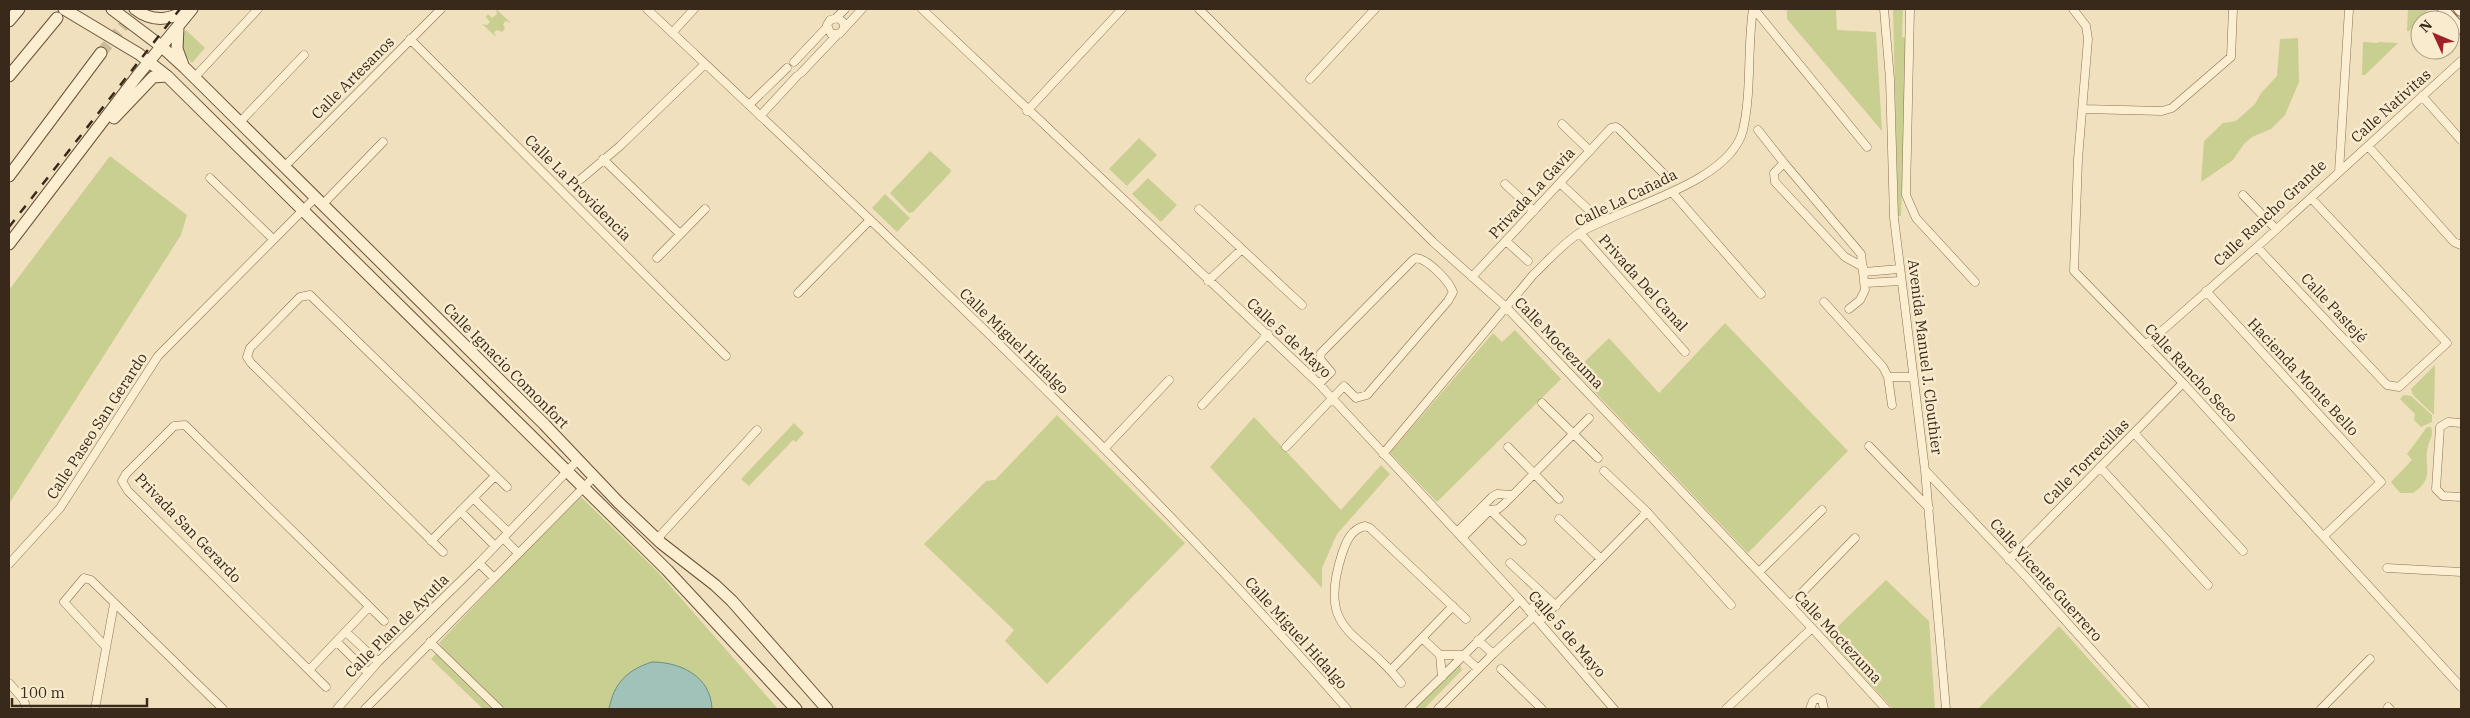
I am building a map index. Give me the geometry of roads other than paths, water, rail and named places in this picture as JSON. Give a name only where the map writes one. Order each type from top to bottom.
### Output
[{"type":"main road","points":[[9,21],[19,9]]},
{"type":"main road","name":"Calle Ignacio Comonfort","points":[[112,9],[161,46],[185,68],[657,539],[715,585],[732,601],[827,709]]},
{"type":"main road","points":[[135,9],[146,16],[159,20],[170,18],[192,9]]},
{"type":"main road","points":[[9,244],[149,61],[192,9]]},
{"type":"main road","points":[[9,76],[60,13],[149,61],[167,76],[304,210],[714,619],[796,709]]},
{"type":"main road","points":[[178,26],[176,35],[177,49],[185,68]]},
{"type":"main road","points":[[9,176],[101,53]]},
{"type":"main road","points":[[90,140],[154,77],[160,75],[167,76]]},
{"type":"street","points":[[194,78],[258,9]]},
{"type":"street","name":"Calle Artesanos","points":[[284,167],[440,9]]},
{"type":"street","name":"Calle Miguel Hidalgo","points":[[647,9],[870,221],[1104,450],[1184,531],[1347,709]]},
{"type":"street","points":[[672,33],[694,9]]},
{"type":"street","points":[[748,106],[794,62],[827,27],[830,20],[836,18],[844,9]]},
{"type":"street","points":[[760,116],[862,9]]},
{"type":"street","name":"Calle 5 de Mayo","points":[[922,9],[1208,282],[1268,334],[1319,384],[1520,600],[1614,709]]},
{"type":"street","points":[[1027,111],[1122,9]]},
{"type":"street","name":"Calle Moctezuma","points":[[1199,9],[1434,242],[1506,307],[1812,628],[1886,709]]},
{"type":"street","points":[[1310,79],[1375,9]]},
{"type":"street","points":[[1754,9],[1867,147]]},
{"type":"street","name":"Calle La Cañada","points":[[1383,454],[1533,275],[1580,233],[1672,192],[1710,171],[1736,147],[1743,130],[1749,86],[1750,30],[1754,9]]},
{"type":"street","name":"Avenida Manuel J. Clouthier","points":[[1884,9],[1890,79],[1894,218],[1912,376],[1926,470],[1946,709]]},
{"type":"street","points":[[1910,9],[1906,195],[1916,218],[1975,282]]},
{"type":"street","points":[[2083,108],[2162,111],[2172,108],[2231,57],[2234,9]]},
{"type":"street","name":"Calle Rancho Grande","points":[[2146,344],[2339,172],[2349,9]]},
{"type":"street","points":[[2443,9],[2461,29]]},
{"type":"street","name":"Calle Rancho Seco","points":[[2076,12],[2084,20],[2087,31],[2078,159],[2074,271],[2183,383],[2461,687]]},
{"type":"street","points":[[836,18],[841,20],[844,28]]},
{"type":"street","points":[[827,27],[832,34],[837,35]]},
{"type":"street","name":"Calle La Providencia","points":[[410,40],[726,356]]},
{"type":"street","points":[[240,122],[304,55]]},
{"type":"street","name":"Calle Nativitas","points":[[2339,172],[2461,61]]},
{"type":"street","points":[[794,62],[800,65],[799,74]]},
{"type":"street","points":[[581,179],[626,140],[705,64]]},
{"type":"street","points":[[787,68],[789,75],[799,74]]},
{"type":"street","points":[[2422,96],[2461,140]]},
{"type":"street","points":[[1562,124],[1590,151]]},
{"type":"street","name":"Privada La Gavia","points":[[1472,277],[1611,128],[1620,129],[1669,179]]},
{"type":"street","points":[[1758,130],[1861,254],[1866,283],[1863,296],[1849,309]]},
{"type":"street","name":"Calle Paseo San Gerardo","points":[[9,564],[60,508],[158,356],[273,239],[304,210],[319,202],[383,142]]},
{"type":"street","points":[[2368,146],[2454,242],[2461,245]]},
{"type":"street","points":[[603,159],[680,234]]},
{"type":"street","points":[[1784,163],[1774,173],[1775,182],[1845,257],[1864,270],[1899,269]]},
{"type":"street","points":[[210,178],[273,239]]},
{"type":"street","points":[[1560,183],[1590,211]]},
{"type":"street","points":[[1504,184],[1534,211]]},
{"type":"street","points":[[1672,192],[1761,294]]},
{"type":"street","points":[[2243,195],[2276,230]]},
{"type":"street","name":"Calle Pastejé","points":[[2257,247],[2391,387],[2399,387],[2447,343],[2312,198]]},
{"type":"street","points":[[657,258],[705,209]]},
{"type":"street","points":[[1199,209],[1302,305]]},
{"type":"street","points":[[798,293],[870,221]]},
{"type":"street","name":"Privada Del Canal","points":[[1580,233],[1685,352]]},
{"type":"street","points":[[1506,241],[1528,261]]},
{"type":"street","points":[[1208,282],[1242,249]]},
{"type":"street","points":[[1286,447],[1344,386],[1356,398],[1366,395],[1448,301],[1453,292],[1450,285],[1424,260],[1416,258],[1413,260],[1321,353],[1320,359],[1331,372],[1319,384]]},
{"type":"street","points":[[1866,283],[1900,281]]},
{"type":"street","name":"Hacienda Monte Bello","points":[[2206,292],[2381,482],[2324,536]]},
{"type":"street","points":[[443,552],[247,357],[250,348],[300,297],[306,294],[314,297],[507,487]]},
{"type":"street","points":[[1824,302],[1876,358],[1888,378],[1892,405]]},
{"type":"street","points":[[1202,405],[1268,334]]},
{"type":"street","points":[[1888,378],[1912,376]]},
{"type":"street","points":[[1104,450],[1169,380]]},
{"type":"street","name":"Calle Torrecillas","points":[[2010,560],[2183,383]]},
{"type":"street","points":[[1542,403],[1575,433],[1598,458]]},
{"type":"street","points":[[1460,535],[1490,510],[1498,509],[1590,418]]},
{"type":"street","points":[[2461,423],[2448,422],[2440,428],[2437,492],[2443,496],[2461,496]]},
{"type":"street","name":"Privada San Gerardo","points":[[326,687],[128,491],[122,481],[126,474],[174,426],[185,425],[384,621]]},
{"type":"street","points":[[657,539],[757,430]]},
{"type":"street","points":[[2134,433],[2243,551]]},
{"type":"street","points":[[1870,446],[1929,508]]},
{"type":"street","points":[[1508,447],[1559,498]]},
{"type":"street","name":"Calle Plan de Ayutla","points":[[337,709],[378,662],[479,563],[578,460]]},
{"type":"street","points":[[2100,467],[2208,585]]},
{"type":"street","name":"Calle Vicente Guerrero","points":[[1926,470],[2145,709]]},
{"type":"street","points":[[1604,471],[1647,512],[1731,604]]},
{"type":"street","points":[[431,541],[495,476]]},
{"type":"street","points":[[365,709],[594,477]]},
{"type":"street","points":[[1460,535],[1492,497],[1497,494],[1513,495]]},
{"type":"street","points":[[473,498],[506,535],[518,553]]},
{"type":"street","points":[[1490,510],[1522,541]]},
{"type":"street","points":[[1759,572],[1822,510]]},
{"type":"street","points":[[460,511],[495,546]]},
{"type":"street","points":[[1438,709],[1534,616],[1556,606],[1647,512]]},
{"type":"street","points":[[1559,519],[1601,559]]},
{"type":"street","points":[[1401,684],[1390,670],[1346,629],[1337,617],[1333,594],[1336,574],[1345,545],[1354,531],[1365,526],[1370,528],[1466,619]]},
{"type":"street","points":[[1790,605],[1855,538]]},
{"type":"street","points":[[479,563],[494,578]]},
{"type":"street","points":[[1510,563],[1540,594],[1556,606]]},
{"type":"street","points":[[2386,568],[2461,572]]},
{"type":"street","points":[[106,646],[66,607],[64,600],[82,579],[86,578],[223,709]]},
{"type":"street","points":[[1534,616],[1540,594]]},
{"type":"street","points":[[1409,709],[1520,600]]},
{"type":"street","points":[[95,709],[114,604]]},
{"type":"street","points":[[1390,670],[1454,606]]},
{"type":"street","points":[[309,670],[369,607]]},
{"type":"street","points":[[1726,709],[1812,628]]},
{"type":"street","points":[[346,632],[378,662]]},
{"type":"street","points":[[1422,638],[1440,655],[1442,677]]},
{"type":"street","points":[[1478,640],[1493,654]]},
{"type":"street","points":[[337,642],[368,673]]},
{"type":"street","points":[[430,642],[499,709]]},
{"type":"street","points":[[1440,655],[1463,655],[1478,669]]},
{"type":"street","points":[[2320,709],[2370,659]]},
{"type":"street","points":[[1500,669],[1542,709]]},
{"type":"street","points":[[9,683],[23,699],[27,709]]},
{"type":"street","points":[[1810,709],[1813,701],[1817,698],[1824,702],[1824,709]]},
{"type":"water","points":[[652,662],[673,665],[692,673],[706,688],[712,709],[609,709],[614,692],[623,679],[635,669]]},
{"type":"tunnel","points":[[101,53],[137,9]]},
{"type":"railway","points":[[9,227],[180,9]]}]
